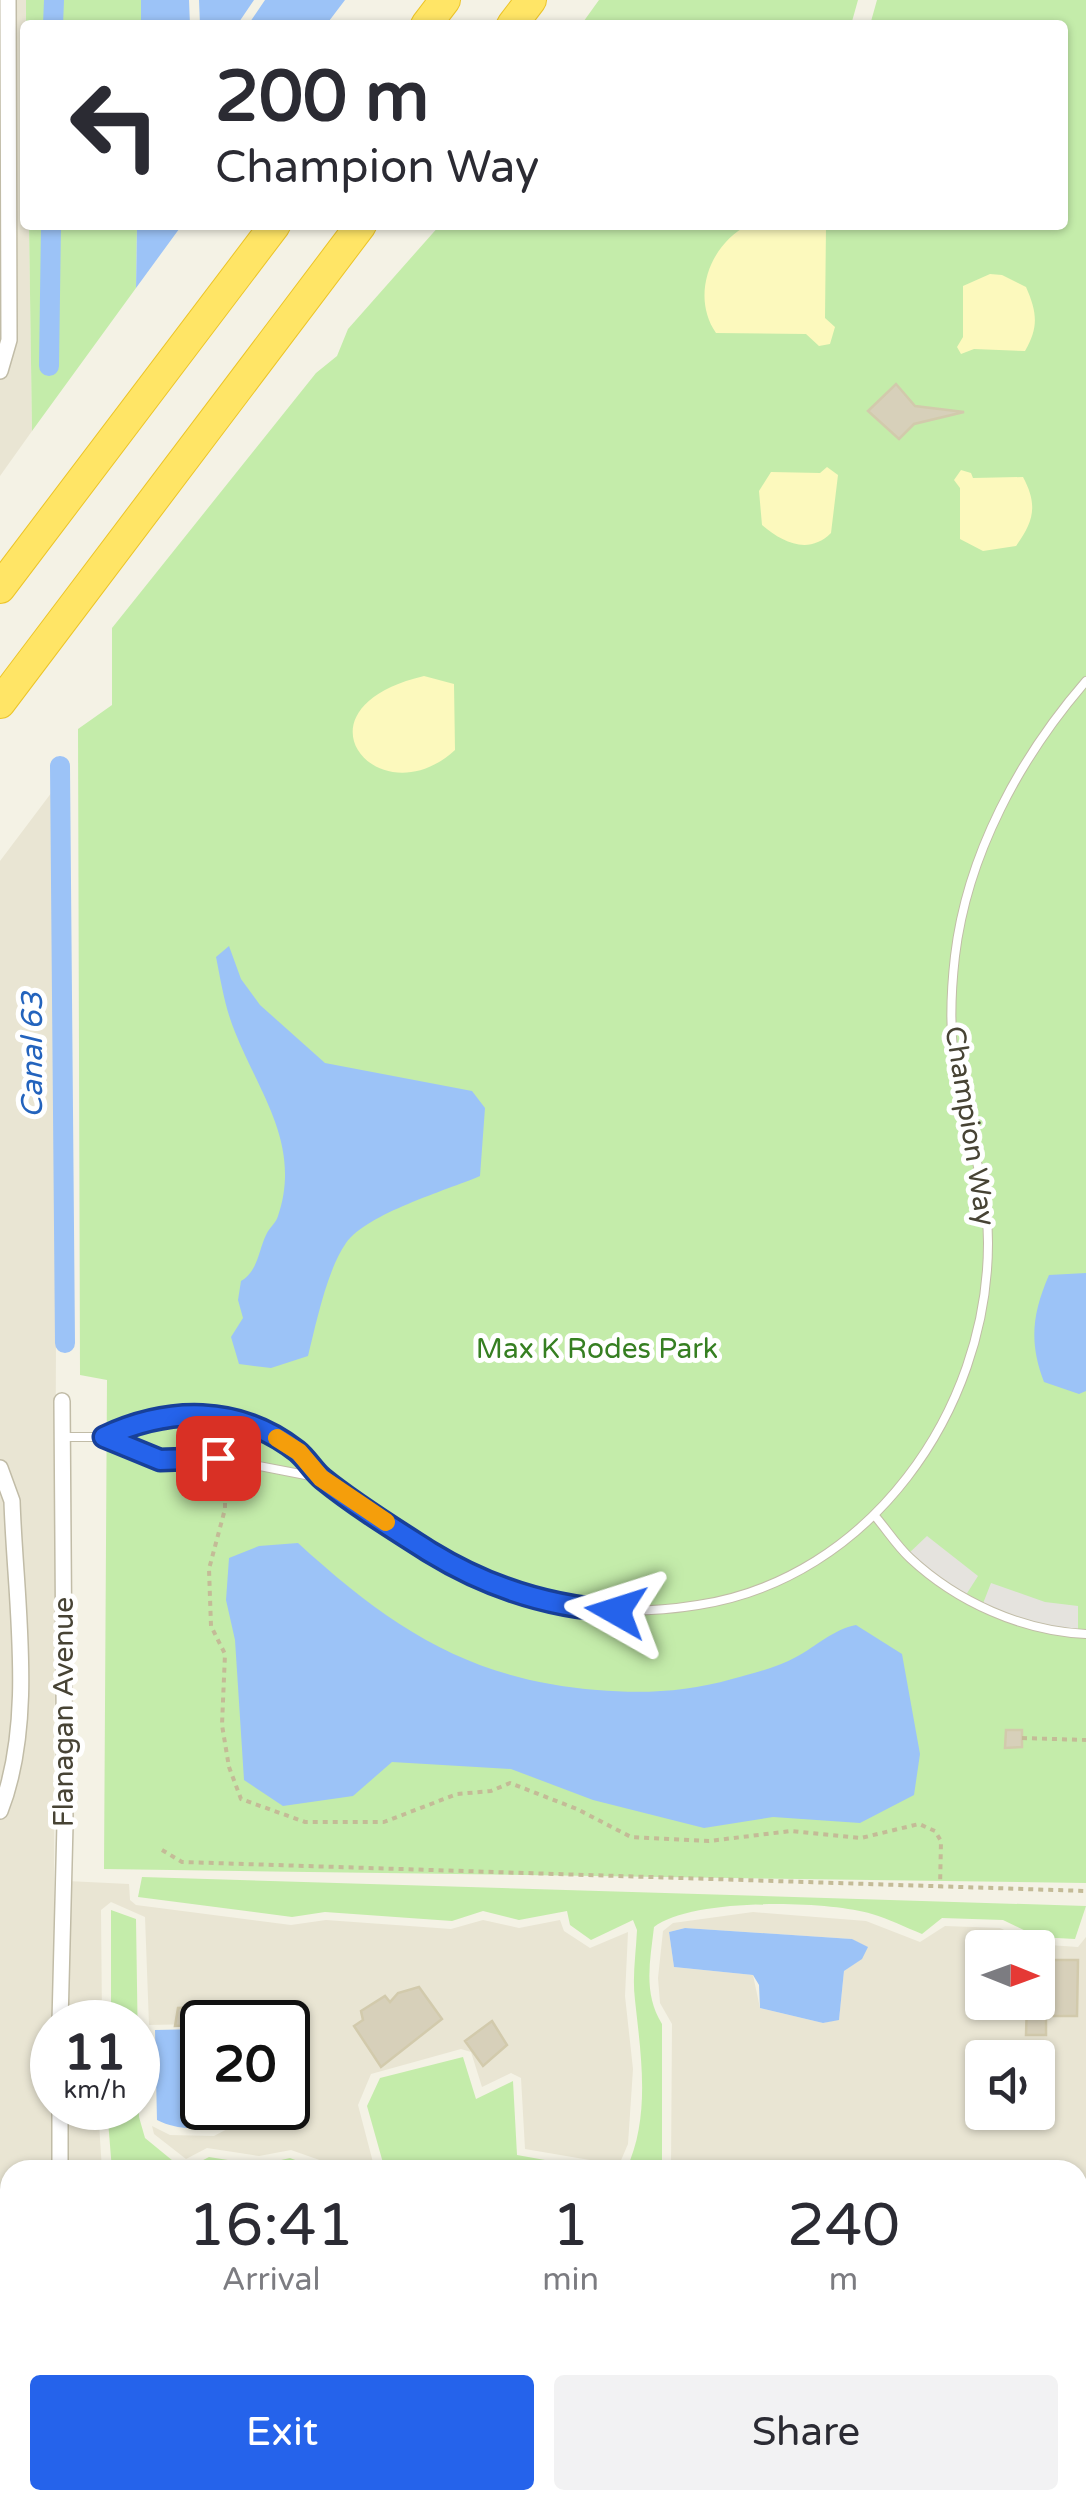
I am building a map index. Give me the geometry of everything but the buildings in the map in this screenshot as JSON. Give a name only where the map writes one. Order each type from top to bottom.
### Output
[{"type":"highway","points":[[516,20],[531,0]]},
{"type":"highway","points":[[0,588],[270,230]]},
{"type":"highway","points":[[0,703],[357,230]]},
{"type":"street","points":[[0,371],[10,340],[8,0]]},
{"type":"street","name":"Flanagan Avenue","points":[[61,2000],[64,1861],[62,1401]]},
{"type":"street","points":[[0,1468],[12,1502],[20,1734],[12,1780],[0,1810]]},
{"type":"street","points":[[60,2130],[60,2160]]},
{"type":"lane","name":"Champion Way","points":[[104,1437],[142,1420],[214,1415],[268,1433],[299,1452],[321,1478],[468,1574],[534,1599],[586,1609],[646,1613],[705,1604],[758,1588],[818,1558],[875,1516],[910,1476],[955,1400],[981,1320],[988,1242],[978,1161],[954,1058],[951,1004],[964,897],[1019,772],[1044,730],[1086,681]]},
{"type":"lane","name":"Champion Way","points":[[62,1436],[104,1437],[160,1460],[225,1460],[321,1478]]},
{"type":"lane","points":[[875,1516],[907,1555],[964,1598],[1052,1632],[1086,1634]]},
{"type":"path","points":[[225,1460],[225,1509],[209,1569],[211,1626],[225,1654],[222,1725],[241,1799],[305,1822],[384,1822],[457,1794],[491,1791],[510,1784],[578,1809],[631,1837],[709,1841],[791,1830],[860,1838],[918,1824],[935,1831],[940,1841],[940,1888]]},
{"type":"path","points":[[1022,1738],[1086,1740]]},
{"type":"path","points":[[162,1850],[182,1862],[1086,1892]]},
{"type":"shaded area","points":[[0,0],[26,0],[26,20],[20,20],[20,230],[29,230],[32,431],[0,476]]},
{"type":"shaded area","points":[[58,784],[54,2000],[30,2000],[30,2130],[53,2130],[53,2160],[0,2160],[0,861]]},
{"type":"shaded area","points":[[927,1536],[978,1576],[964,1598],[907,1555]]},
{"type":"shaded area","points":[[991,1583],[1045,1602],[1078,1606],[1078,1633],[1052,1632],[982,1606]]},
{"type":"shaded area","points":[[67,1881],[129,1884],[130,1900],[136,1905],[291,1925],[326,1920],[451,1929],[483,1920],[519,1928],[560,1920],[564,1931],[590,1948],[628,1932],[625,1996],[633,2069],[628,2144],[621,2160],[590,2160],[525,2149],[521,2078],[511,2073],[482,2087],[471,2052],[461,2049],[371,2074],[358,2105],[372,2160],[320,2160],[291,2150],[259,2156],[207,2148],[186,2159],[153,2130],[170,2135],[214,2136],[225,2130],[310,2130],[310,2000],[180,2000],[180,2024],[160,2025],[160,2000],[148,2000],[145,1917],[111,1902],[101,1910],[102,2000],[62,2000]]},
{"type":"shaded area","points":[[753,1912],[866,1921],[920,1942],[945,1926],[1000,1928],[1004,1930],[965,1930],[965,2020],[1055,2020],[1055,1945],[1078,1947],[1086,1937],[1086,2160],[671,2160],[672,2024],[660,2003],[658,1978],[663,1931],[673,1923]],"holes":[[[685,1928],[852,1939],[861,1959],[844,1971],[839,2019],[823,2023],[760,2008],[753,1975],[674,1967],[669,1932]]]},
{"type":"shaded area","points":[[61,2130],[99,2130],[101,2160],[62,2160]]},
{"type":"green space","points":[[26,0],[141,0],[141,20],[26,20]]},
{"type":"green space","points":[[599,0],[858,0],[852,20],[585,20]]},
{"type":"green space","name":"Max K Rodes Park","points":[[877,0],[1086,0],[1086,1883],[104,1869],[107,1380],[80,1375],[78,729],[112,705],[112,628],[316,373],[337,356],[348,329],[436,230],[1068,230],[1068,20],[871,20]]},
{"type":"green space","points":[[29,230],[137,230],[136,288],[32,431]]},
{"type":"green space","points":[[142,1877],[1086,1906],[1075,1939],[1055,1938],[1055,1930],[1024,1930],[1003,1920],[942,1918],[922,1934],[872,1914],[792,1904],[697,1911],[654,1927],[649,1977],[652,2001],[662,2024],[662,2160],[630,2160],[639,2129],[642,2086],[634,1991],[637,1930],[633,1920],[591,1940],[570,1925],[567,1911],[519,1920],[483,1911],[452,1921],[325,1912],[292,1917],[138,1897]]},
{"type":"green space","points":[[111,1910],[136,1919],[138,2000],[111,2000]]},
{"type":"green space","points":[[463,2057],[476,2099],[513,2081],[517,2155],[545,2160],[382,2160],[367,2106],[380,2078]]},
{"type":"green space","points":[[109,2130],[143,2130],[145,2138],[172,2160],[111,2160]]},
{"type":"sand","points":[[740,230],[826,230],[825,318],[835,327],[830,344],[819,346],[806,334],[716,333],[705,304],[705,288],[714,258]]},
{"type":"sand","points":[[990,274],[1002,275],[1026,287],[1034,312],[1033,334],[1025,351],[974,349],[961,354],[957,347],[963,337],[963,286]]},
{"type":"sand","points":[[827,467],[838,475],[831,533],[814,544],[796,544],[762,525],[759,491],[771,472],[820,473]]},
{"type":"sand","points":[[961,470],[971,473],[973,478],[1023,477],[1031,496],[1032,513],[1016,546],[983,551],[960,539],[960,488],[954,480]]},
{"type":"sand","points":[[424,676],[454,684],[455,750],[426,768],[399,773],[375,766],[359,752],[353,732],[360,711],[382,692]]},
{"type":"water","points":[[141,0],[189,0],[190,20],[141,20]]},
{"type":"water","points":[[199,0],[254,0],[240,20],[200,20]]},
{"type":"water","points":[[265,0],[345,0],[330,20],[251,20]]},
{"type":"water","points":[[137,230],[178,230],[136,288]]},
{"type":"water","points":[[229,946],[241,979],[260,1005],[325,1063],[472,1091],[485,1108],[480,1176],[389,1213],[357,1232],[346,1243],[333,1268],[308,1356],[271,1368],[239,1364],[231,1337],[243,1318],[238,1300],[241,1281],[254,1267],[278,1216],[285,1166],[274,1120],[226,1004],[216,957]]},
{"type":"water","points":[[1086,1273],[1086,1391],[1079,1394],[1044,1382],[1034,1329],[1049,1275]]},
{"type":"water","points":[[298,1543],[366,1600],[434,1644],[509,1675],[551,1684],[631,1692],[698,1687],[781,1664],[832,1634],[856,1625],[902,1654],[920,1754],[914,1795],[860,1823],[773,1817],[704,1828],[593,1800],[511,1769],[392,1762],[353,1796],[283,1806],[244,1780],[235,1640],[226,1600],[229,1558],[259,1546]]},
{"type":"water","points":[[685,1928],[852,1939],[868,1947],[862,1959],[844,1971],[839,2020],[823,2023],[760,2008],[759,1985],[753,1975],[674,1967],[669,1932]]},
{"type":"water","points":[[180,2029],[180,2127],[160,2121],[160,2030]]},
{"type":"waterway","name":"Canal 63","points":[[53,20],[54,0]]},
{"type":"waterway","name":"Canal 63","points":[[49,366],[51,230]]},
{"type":"waterway","name":"Canal 63","points":[[60,766],[65,1343]]},
{"type":"slow traffic","points":[[277,1438],[299,1452],[321,1478],[386,1522]]},
{"type":"route","points":[[218,1458],[160,1460],[104,1437],[142,1420],[167,1416],[214,1415],[243,1422],[299,1452],[321,1478],[468,1574],[534,1599],[616,1611]]}]
